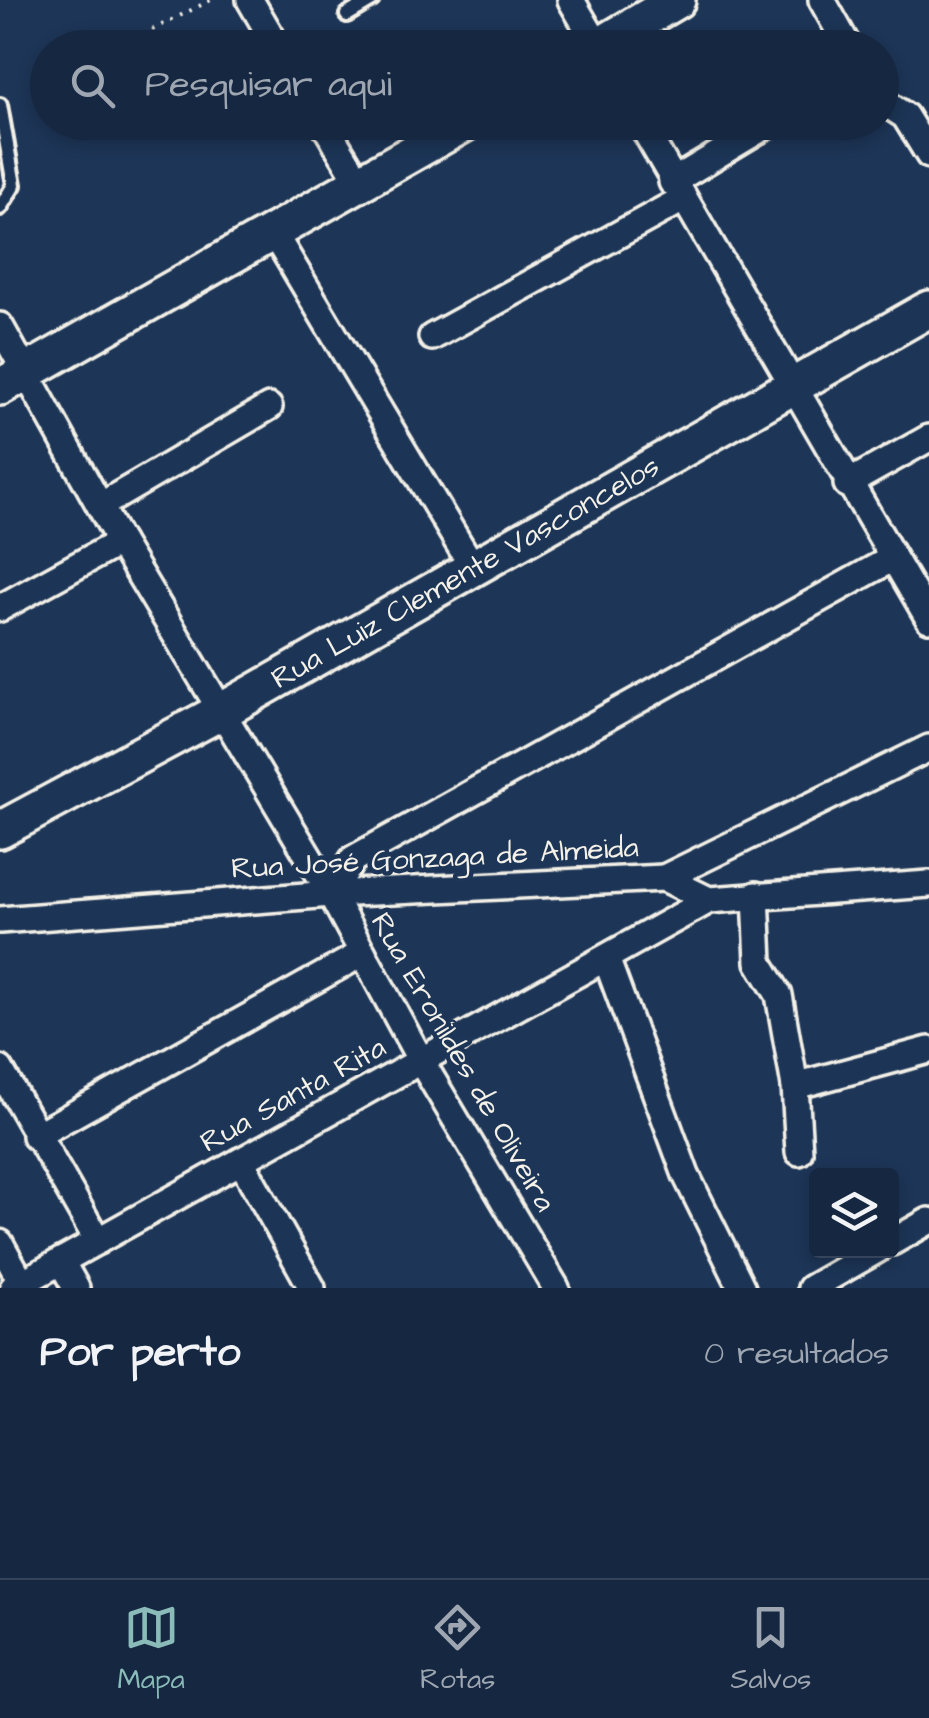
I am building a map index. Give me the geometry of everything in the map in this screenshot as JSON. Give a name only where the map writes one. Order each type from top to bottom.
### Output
[{"type":"street","points":[[250,0],[268,30]]},
{"type":"street","points":[[571,0],[588,30]]},
{"type":"street","points":[[627,30],[677,0]]},
{"type":"street","points":[[822,0],[839,30]]},
{"type":"street","points":[[899,112],[929,155]]},
{"type":"street","points":[[334,140],[360,184]]},
{"type":"street","points":[[14,380],[437,140]]},
{"type":"street","points":[[650,140],[929,619]]},
{"type":"street","points":[[432,337],[678,191],[747,140]]},
{"type":"street","points":[[274,234],[474,570]]},
{"type":"street","name":"Rua Luiz Clemente Vasconcelos","points":[[0,830],[474,570],[929,309]]},
{"type":"street","name":"Rua Eronildes de Oliveira","points":[[0,326],[14,380],[100,506],[331,894],[421,1061],[556,1288]]},
{"type":"street","points":[[100,506],[269,406]]},
{"type":"street","points":[[847,484],[929,438]]},
{"type":"street","points":[[0,608],[120,542]]},
{"type":"street","points":[[331,894],[352,859],[893,558]]},
{"type":"street","points":[[664,878],[929,748]]},
{"type":"street","name":"Rua José Gonzaga de Almeida","points":[[0,920],[331,894],[664,878],[708,900]]},
{"type":"street","points":[[708,900],[929,884]]},
{"type":"street","points":[[756,895],[759,962],[779,995],[795,1086],[798,1152]]},
{"type":"street","name":"Rua Santa Rita","points":[[18,1286],[708,900]]},
{"type":"street","points":[[35,1136],[363,953]]},
{"type":"street","points":[[606,958],[686,1175],[742,1288]]},
{"type":"street","points":[[795,1086],[929,1050]]},
{"type":"street","points":[[0,1069],[98,1241]]},
{"type":"street","points":[[242,1161],[312,1288]]},
{"type":"street","points":[[899,1238],[929,1223]]},
{"type":"street","points":[[0,1244],[18,1286]]},
{"type":"street","points":[[61,1262],[76,1288]]},
{"type":"street","points":[[811,1288],[855,1277]]},
{"type":"lane","points":[[346,15],[372,0]]},
{"type":"lane","points":[[0,106],[14,185],[0,208]]},
{"type":"path","points":[[152,30],[211,0]]}]
